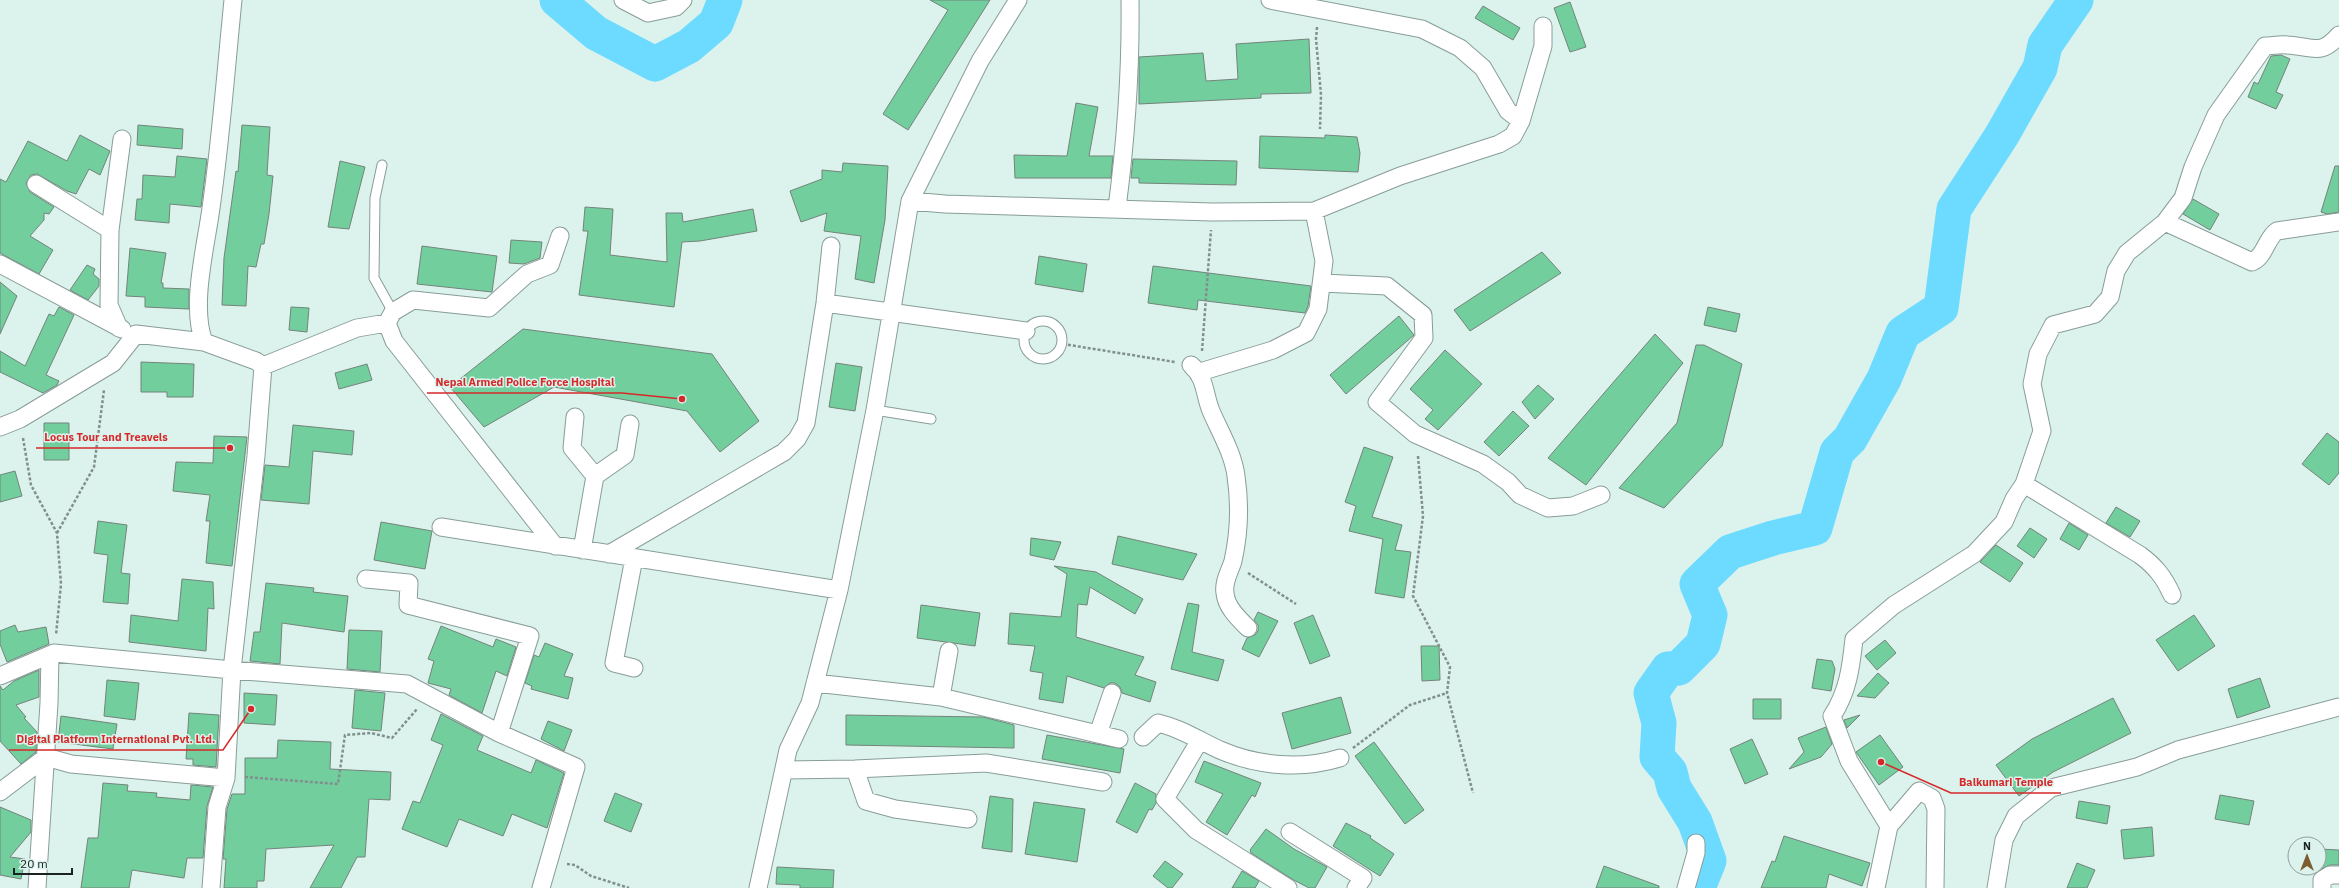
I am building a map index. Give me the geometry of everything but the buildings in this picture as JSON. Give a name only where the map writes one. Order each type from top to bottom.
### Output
[{"type":"street","points":[[204,342],[199,329],[201,268],[211,208],[233,0]]},
{"type":"street","points":[[623,0],[648,13],[676,7],[683,0]]},
{"type":"street","points":[[758,888],[788,750],[810,702],[839,590],[875,410],[890,311],[910,201],[980,61],[1018,0]]},
{"type":"street","points":[[1117,208],[1124,149],[1130,35],[1130,0]]},
{"type":"street","points":[[1270,0],[1320,8],[1422,29],[1460,48],[1483,68],[1508,111],[1521,121]]},
{"type":"street","points":[[910,201],[945,204],[1212,212],[1314,211],[1400,176],[1499,144],[1513,136],[1521,121],[1543,46],[1543,26]]},
{"type":"street","points":[[1889,826],[1849,761],[1832,716],[1841,702],[1850,674],[1854,639],[1894,605],[1974,554],[2004,522],[2014,499],[2024,484],[2042,431],[2032,384],[2038,354],[2053,325],[2095,314],[2110,297],[2116,271],[2127,253],[2165,222],[2183,198],[2193,166],[2216,115],[2265,46],[2287,44],[2318,50],[2332,43],[2339,35]]},
{"type":"street","points":[[119,328],[109,305],[110,230],[122,139]]},
{"type":"street","points":[[36,184],[110,230]]},
{"type":"street","points":[[1248,628],[1234,614],[1225,593],[1226,581],[1233,562],[1238,536],[1236,476],[1231,454],[1210,410],[1196,368],[1274,350],[1306,333],[1318,309],[1324,260],[1314,211]]},
{"type":"street","points":[[2165,222],[2252,262],[2257,260],[2273,234],[2277,231],[2339,222]]},
{"type":"street","points":[[263,366],[357,328],[390,317],[413,300],[489,308],[527,274],[550,265],[560,236]]},
{"type":"street","points":[[609,554],[784,452],[797,439],[806,423],[825,303],[831,246]]},
{"type":"street","points":[[0,264],[119,328],[136,334],[204,342],[256,361],[263,366]]},
{"type":"street","points":[[1322,283],[1386,286],[1423,315],[1424,338],[1377,402],[1415,434],[1483,464],[1508,482],[1520,495],[1548,508],[1573,506],[1601,495]]},
{"type":"street","points":[[825,303],[1026,331]]},
{"type":"street","points":[[390,317],[394,341],[555,546]]},
{"type":"street","points":[[0,427],[20,419],[106,368],[113,363],[136,334]]},
{"type":"street","points":[[211,888],[217,807],[226,778],[232,670],[256,456],[263,366]]},
{"type":"street","points":[[575,417],[572,448],[595,476]]},
{"type":"street","points":[[582,550],[595,476],[625,455],[630,424]]},
{"type":"street","points":[[2024,484],[2154,565],[2165,579],[2172,595]]},
{"type":"street","points":[[441,527],[839,590]]},
{"type":"street","points":[[634,558],[614,663],[634,668]]},
{"type":"street","points":[[366,579],[410,583],[408,605],[530,636],[499,733]]},
{"type":"street","points":[[941,697],[949,650]]},
{"type":"street","points":[[37,888],[52,654]]},
{"type":"street","points":[[0,676],[52,654],[407,684],[499,733],[576,767],[540,888]]},
{"type":"street","points":[[815,682],[941,697],[1119,739]]},
{"type":"street","points":[[1098,734],[1112,694]]},
{"type":"street","points":[[1996,888],[2004,840],[2016,816],[2051,788],[2138,767],[2178,750],[2339,707]]},
{"type":"street","points":[[1144,737],[1158,723],[1174,727],[1221,750],[1267,764],[1319,764],[1340,758]]},
{"type":"street","points":[[1200,740],[1165,798],[1196,830],[1288,888]]},
{"type":"street","points":[[46,756],[71,764],[226,778]]},
{"type":"street","points":[[0,792],[46,756]]},
{"type":"street","points":[[784,770],[855,769],[986,763],[1103,782]]},
{"type":"street","points":[[855,769],[866,801],[895,810],[968,819]]},
{"type":"street","points":[[1876,888],[1889,826],[1920,791],[1932,798],[1936,810],[1935,888]]},
{"type":"street","points":[[1290,832],[1363,878],[1356,888]]},
{"type":"street","points":[[1686,888],[1696,853],[1696,843]]},
{"type":"street","points":[[2322,888],[2322,880],[2330,875],[2339,875]]},
{"type":"lane","points":[[382,165],[375,198],[374,278],[390,317]]},
{"type":"lane","points":[[1048,321],[1061,330],[1063,344],[1058,353],[1053,357],[1040,359],[1034,357],[1026,348],[1024,342],[1026,331],[1034,323],[1048,321]]},
{"type":"lane","points":[[875,410],[931,419]]},
{"type":"path","points":[[1320,8],[1316,39],[1321,95],[1320,129]]},
{"type":"path","points":[[1063,344],[1196,368],[1212,212]]},
{"type":"path","points":[[57,533],[94,467],[106,368]]},
{"type":"path","points":[[20,419],[31,485],[57,533],[62,584],[52,654]]},
{"type":"path","points":[[1415,434],[1422,477],[1423,516],[1413,596],[1450,667],[1447,693],[1473,793]]},
{"type":"path","points":[[1233,562],[1296,604]]},
{"type":"path","points":[[1340,758],[1410,705],[1447,693]]},
{"type":"path","points":[[226,778],[240,776],[338,784],[345,734],[371,733],[392,738],[429,695]]},
{"type":"path","points":[[549,859],[575,865],[591,876],[629,888]]},
{"type":"waterway","points":[[557,0],[596,33],[655,64],[689,46],[716,23],[725,0]]},
{"type":"waterway","points":[[1698,888],[1709,861],[1695,822],[1674,788],[1670,772],[1657,757],[1659,723],[1651,693],[1668,669],[1679,668],[1703,644],[1710,615],[1697,584],[1730,552],[1773,538],[1815,528],[1837,452],[1850,439],[1884,379],[1903,333],[1941,308],[1954,209],[2002,135],[2040,68],[2045,45],[2076,0]]},
{"type":"place","name":"Nepal Armed Police Force Hospital","points":[[682,399]]},
{"type":"place","name":"Locus Tour and Treavels","points":[[230,448]]},
{"type":"place","name":"Digital Platform International Pvt. Ltd.","points":[[251,709]]},
{"type":"place","name":"Balkumari Temple","points":[[1881,762]]}]
